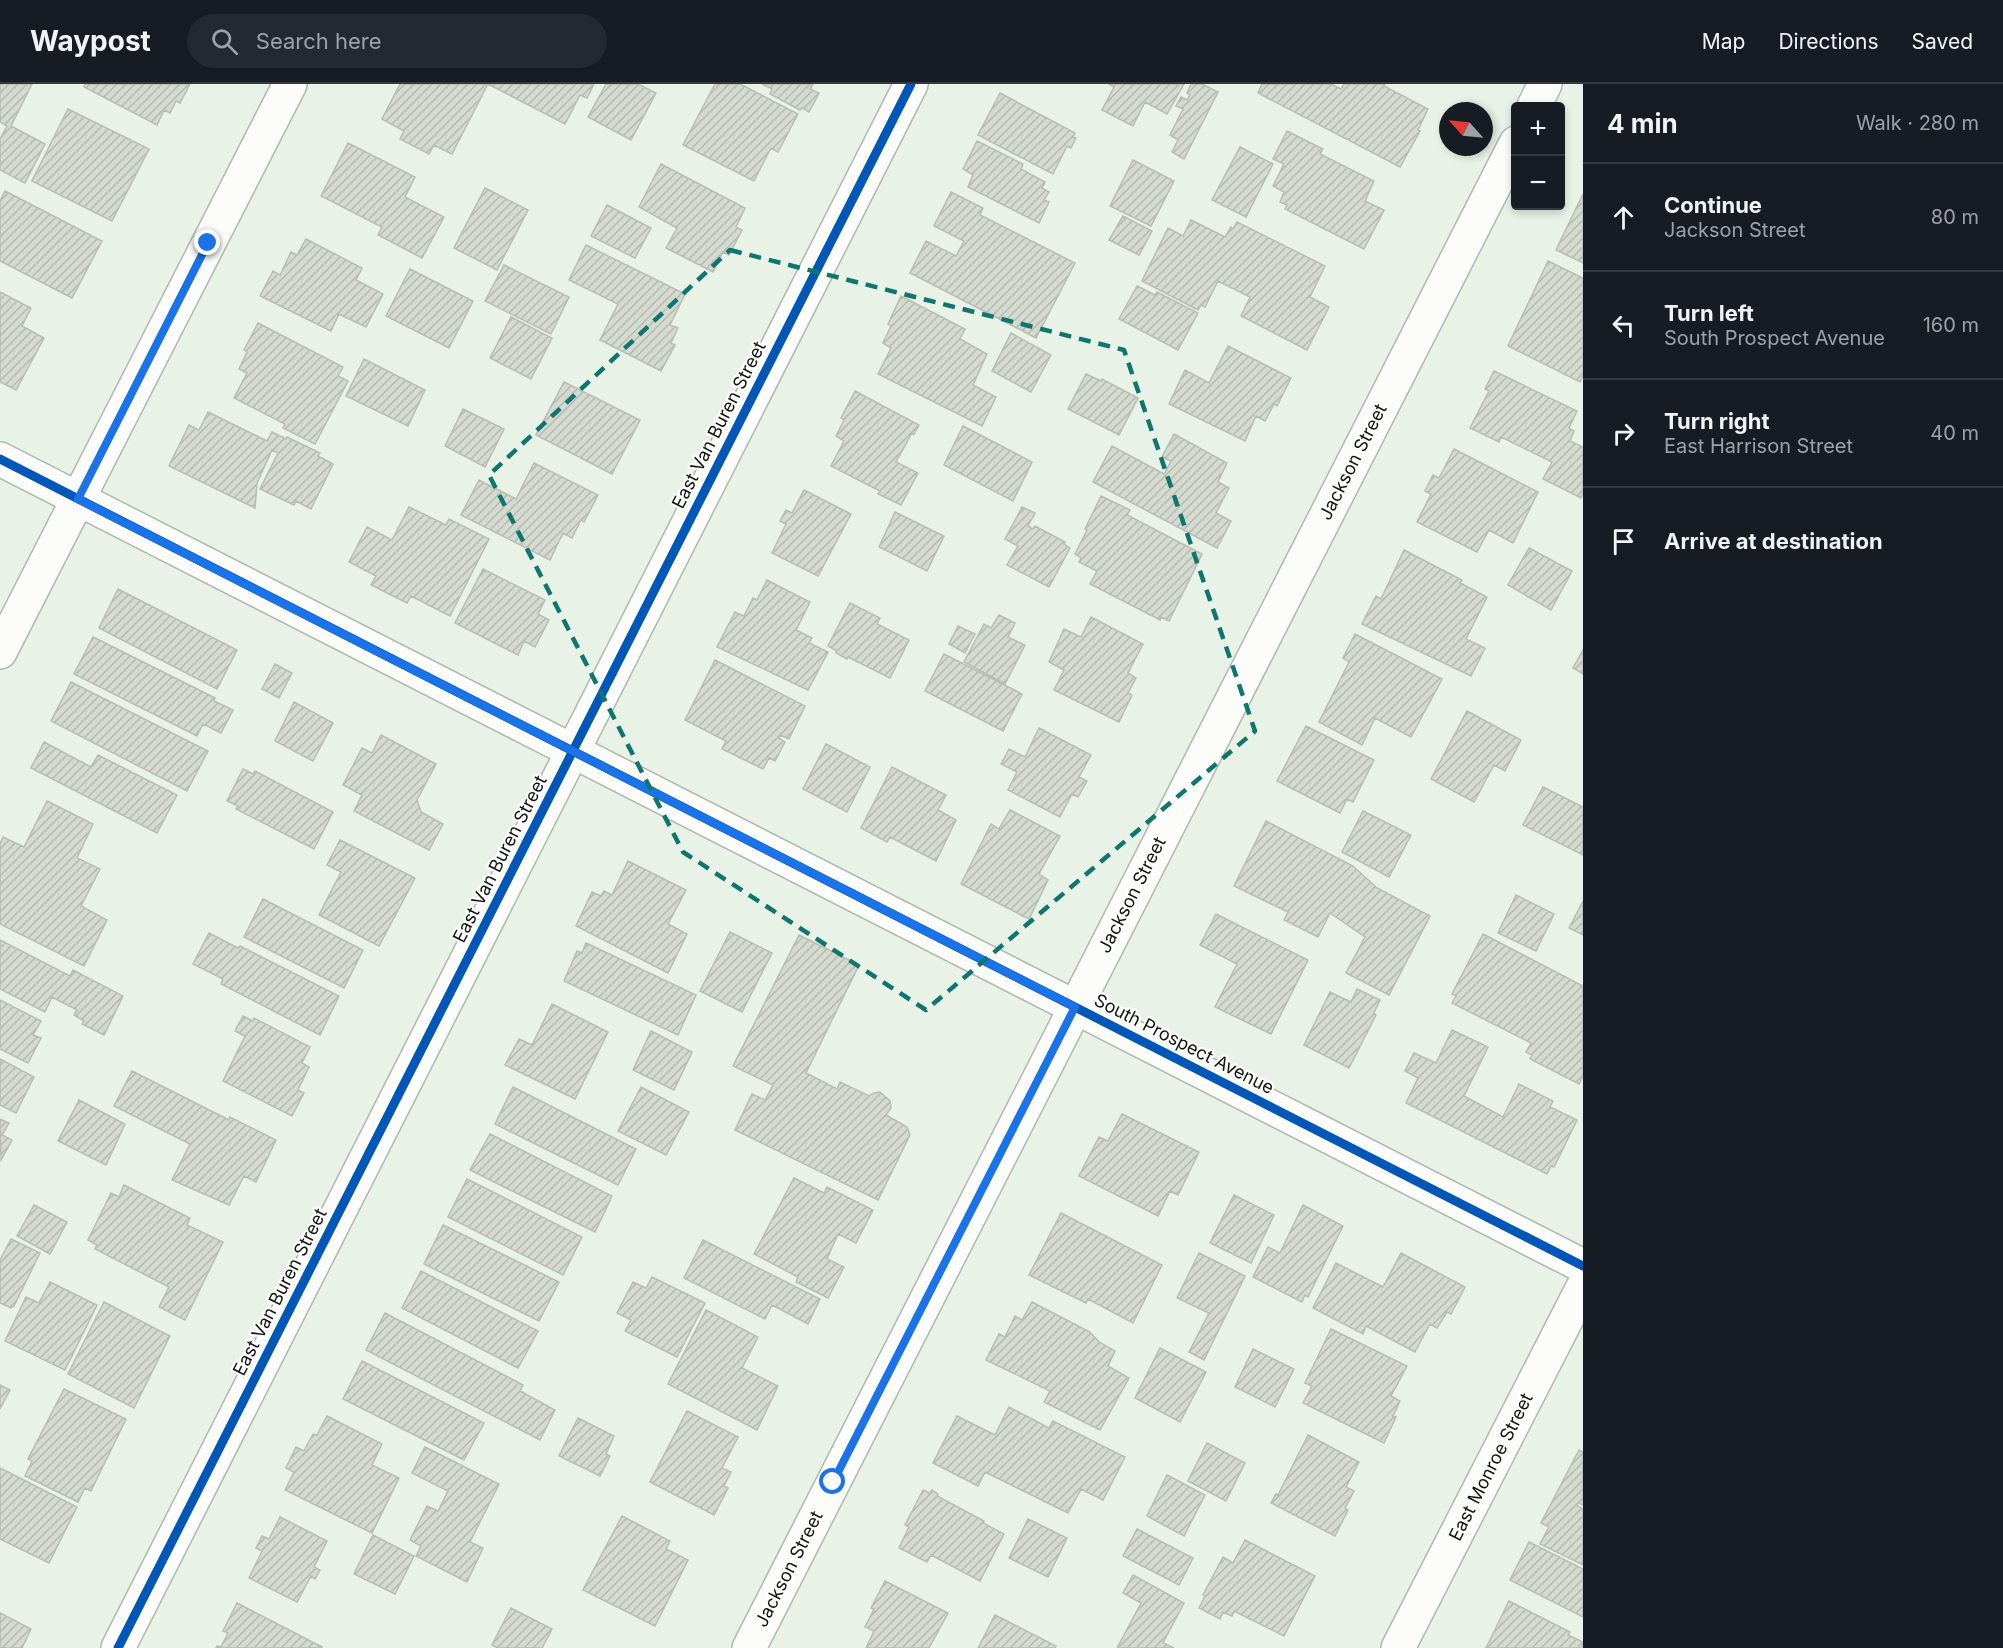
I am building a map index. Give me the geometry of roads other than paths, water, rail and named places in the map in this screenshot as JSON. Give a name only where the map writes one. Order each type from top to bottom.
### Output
[{"type":"street","points":[[0,652],[290,84]]},
{"type":"street","name":"East Van Buren Street","points":[[118,1648],[910,84]]},
{"type":"street","points":[[1536,102],[1545,84]]},
{"type":"street","name":"Jackson Street","points":[[748,1648],[1511,151]]},
{"type":"street","name":"South Prospect Avenue","points":[[0,459],[1583,1266]]},
{"type":"street","name":"East Monroe Street","points":[[1398,1648],[1583,1287]]}]
